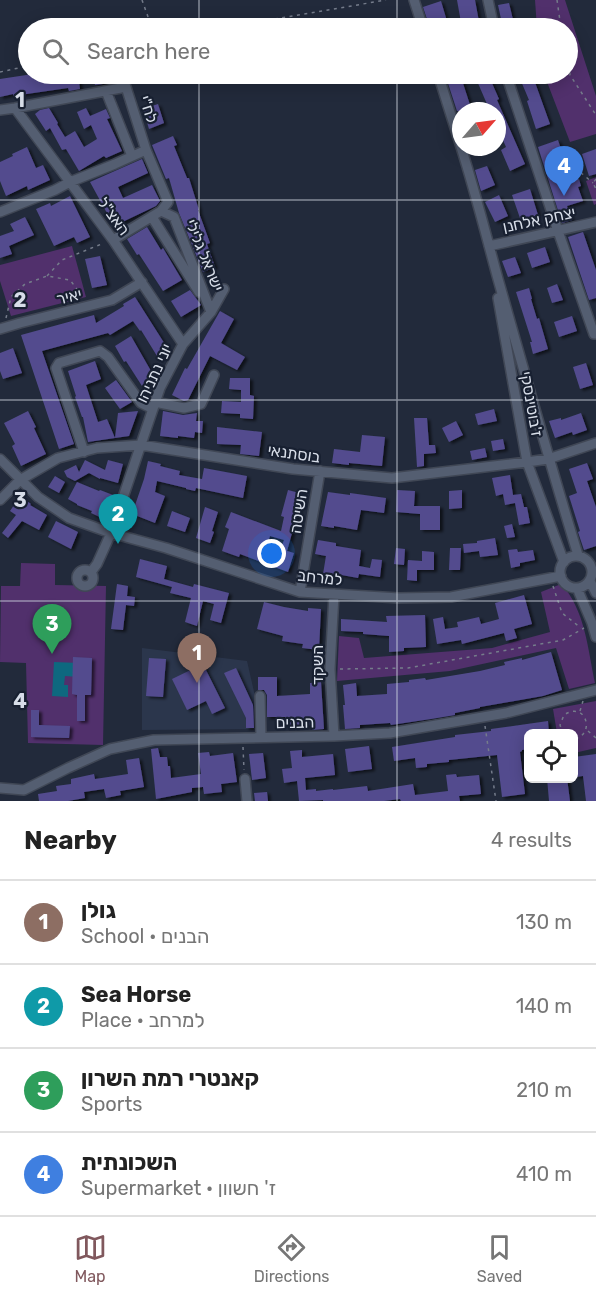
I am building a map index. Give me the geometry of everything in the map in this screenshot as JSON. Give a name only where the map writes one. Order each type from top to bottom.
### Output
[{"type":"street","points":[[414,0],[420,18]]},
{"type":"street","points":[[488,0],[492,18]]},
{"type":"street","name":"ז'בוטינסקי","points":[[441,84],[452,118]]},
{"type":"street","points":[[509,84],[595,334]]},
{"type":"street","name":"לח\"י","points":[[0,110],[126,87],[146,150],[0,212]]},
{"type":"street","points":[[106,91],[132,156]]},
{"type":"street","name":"האצ\"ל","points":[[15,108],[113,240],[183,344]]},
{"type":"street","name":"ישראל גלילי","points":[[113,240],[161,212],[168,202],[146,150]]},
{"type":"street","name":"ז'בוטינסקי","points":[[464,156],[548,459],[578,555]]},
{"type":"street","name":"ישראל גלילי","points":[[161,212],[174,217],[211,312]]},
{"type":"street","name":"ישראל גלילי","points":[[152,217],[211,312]]},
{"type":"street","name":"יצחק אלחנן","points":[[489,246],[596,222]]},
{"type":"street","name":"ז'בוטינסקי","points":[[489,246],[527,462],[564,562]]},
{"type":"street","name":"יאיר","points":[[2,329],[112,300],[142,282]]},
{"type":"street","name":"יוני נתניהו","points":[[91,572],[111,533],[160,388],[183,344],[211,312],[224,290]]},
{"type":"street","points":[[84,452],[56,368],[59,363],[100,351],[108,357],[141,403],[154,406],[184,408],[201,404],[214,375]]},
{"type":"street","name":"בוסתנאי","points":[[0,500],[20,480],[58,459],[97,448],[141,445],[292,469],[392,478],[548,459],[596,443]]},
{"type":"street","name":"למרחב","points":[[0,459],[38,497],[69,518],[300,592],[399,598],[451,597],[561,576]]},
{"type":"street","name":"השיטה","points":[[300,592],[320,471]]},
{"type":"street","points":[[578,555],[594,564],[590,581],[576,588],[567,585],[560,571],[564,562],[578,555]]},
{"type":"street","points":[[590,581],[596,593]]},
{"type":"street","points":[[576,588],[596,637]]},
{"type":"street","name":"השקד","points":[[334,594],[330,669],[334,736]]},
{"type":"street","name":"הבנים","points":[[24,790],[110,749],[154,740],[390,733],[506,713],[596,690]]},
{"type":"street","points":[[260,696],[261,737]]},
{"type":"street","points":[[245,779],[247,801]]},
{"type":"street","points":[[0,788],[24,790],[26,801]]},
{"type":"path","points":[[142,0],[148,18]]},
{"type":"path","points":[[281,18],[386,0]]},
{"type":"path","points":[[557,0],[560,18]]},
{"type":"path","points":[[0,72],[18,68]]},
{"type":"path","points":[[576,84],[596,115]]},
{"type":"path","points":[[540,176],[573,166],[593,183],[596,189]]},
{"type":"path","points":[[593,183],[596,179]]},
{"type":"path","points":[[2,329],[10,297],[25,284],[47,276],[62,260],[113,240]]},
{"type":"path","points":[[47,276],[70,280],[90,306]]},
{"type":"path","points":[[550,578],[562,613],[582,629]]},
{"type":"path","points":[[330,669],[408,668],[563,640],[592,623]]},
{"type":"path","points":[[560,729],[560,721],[564,714],[571,711],[579,712],[586,717],[588,726],[582,736],[578,737]]},
{"type":"path","points":[[484,717],[496,801]]},
{"type":"path","points":[[587,730],[596,738]]},
{"type":"path","points":[[243,738],[245,779]]},
{"type":"shaded area","points":[[535,0],[565,0],[571,18],[536,18]]},
{"type":"shaded area","points":[[578,40],[596,96],[596,134],[570,142],[548,84],[578,84]]},
{"type":"shaded area","points":[[596,177],[596,204],[594,205],[586,181]]},
{"type":"shaded area","points":[[72,246],[86,297],[11,316],[0,281],[0,265]]},
{"type":"shaded area","points":[[21,563],[55,564],[55,585],[106,586],[103,745],[28,743],[26,663],[0,662],[1,586],[20,586]]},
{"type":"shaded area","points":[[561,584],[569,594],[580,618],[595,683],[569,689],[556,648],[450,671],[337,681],[339,636],[359,638],[364,658],[492,648],[550,632],[541,592]]},
{"type":"shaded area","points":[[142,648],[247,661],[257,705],[257,729],[142,730]]},
{"type":"shaded area","points":[[596,701],[596,748],[578,752],[578,729],[556,729],[553,709]]},
{"type":"water","points":[[54,662],[79,663],[79,677],[65,676],[64,685],[68,685],[68,697],[52,696]]},
{"type":"building","points":[[457,0],[475,0],[478,18],[460,18]]},
{"type":"building","points":[[441,1],[446,18],[427,18],[423,7]]},
{"type":"building","points":[[509,3],[513,18],[501,18],[498,5]]},
{"type":"building","points":[[18,76],[18,84],[79,84],[80,89],[69,91],[68,88],[0,97],[0,79]]},
{"type":"building","points":[[448,84],[463,84],[469,102],[454,102]]},
{"type":"building","points":[[478,84],[492,84],[499,99],[498,102],[486,102]]},
{"type":"building","points":[[522,84],[536,84],[550,124],[536,129],[527,101],[529,100]]},
{"type":"building","points":[[158,104],[164,123],[149,129],[143,109]]},
{"type":"building","points":[[49,108],[65,137],[75,131],[84,147],[97,139],[91,125],[84,129],[77,112],[86,108],[90,116],[106,109],[110,118],[107,119],[122,151],[106,158],[104,156],[79,171],[66,149],[62,150],[50,128],[46,131],[35,114]]},
{"type":"building","points":[[506,121],[525,164],[510,171],[504,156],[506,156]]},
{"type":"building","points":[[173,136],[177,145],[174,146],[187,178],[189,178],[210,243],[207,244],[215,267],[203,272],[179,213],[169,178],[166,179],[152,145]]},
{"type":"building","points":[[558,140],[569,173],[573,172],[576,180],[579,179],[581,186],[578,187],[583,201],[567,206],[572,220],[562,223],[538,147]]},
{"type":"building","points":[[27,147],[36,168],[43,165],[50,180],[28,190],[27,186],[6,196],[0,181],[0,162]]},
{"type":"building","points":[[596,149],[596,174],[589,176],[582,154]]},
{"type":"building","points":[[142,159],[148,173],[118,187],[123,198],[152,185],[160,201],[156,206],[114,226],[90,182]]},
{"type":"building","points":[[487,166],[495,185],[481,191],[475,170]]},
{"type":"building","points":[[530,189],[538,215],[521,221],[512,195]]},
{"type":"building","points":[[499,195],[508,216],[495,222],[485,202]]},
{"type":"building","points":[[70,196],[90,237],[77,243],[74,237],[54,246],[36,209],[50,203],[51,206]]},
{"type":"building","points":[[25,217],[34,235],[9,246],[12,254],[0,258],[0,236],[14,231],[10,224]]},
{"type":"building","points":[[147,227],[182,280],[163,291],[127,239]]},
{"type":"building","points":[[583,232],[596,270],[596,298],[589,300],[568,237]]},
{"type":"building","points":[[545,247],[550,262],[532,268],[527,253]]},
{"type":"building","points":[[100,256],[107,285],[92,288],[85,259]]},
{"type":"building","points":[[515,257],[521,273],[508,277],[502,261]]},
{"type":"building","points":[[557,284],[563,300],[552,303],[547,288]]},
{"type":"building","points":[[529,288],[548,349],[533,354],[530,342],[532,342],[516,292]]},
{"type":"building","points":[[190,290],[201,305],[181,317],[171,301]]},
{"type":"building","points":[[135,297],[168,349],[157,356],[133,321],[110,335],[108,333],[42,351],[74,444],[59,449],[21,335],[94,315],[96,323]]},
{"type":"building","points":[[220,311],[234,319],[221,343],[245,357],[237,370],[210,356],[188,400],[184,401],[172,395],[185,368],[187,369]]},
{"type":"building","points":[[572,316],[577,331],[559,337],[554,322]]},
{"type":"building","points":[[131,336],[155,378],[142,386],[115,346]]},
{"type":"building","points":[[13,348],[22,373],[3,379],[0,371],[0,353]]},
{"type":"building","points":[[95,361],[101,379],[86,385],[98,422],[107,419],[115,438],[88,442],[83,417],[68,371]]},
{"type":"building","points":[[586,363],[593,385],[580,389],[573,367]]},
{"type":"building","points":[[230,378],[250,378],[250,395],[254,396],[253,419],[240,418],[240,414],[221,413],[222,401],[241,402],[241,390],[229,389]]},
{"type":"building","points":[[116,380],[132,402],[120,409],[105,388]]},
{"type":"building","points":[[494,409],[497,421],[478,425],[475,414]]},
{"type":"building","points":[[28,411],[46,454],[21,466],[12,446],[15,444],[4,423]]},
{"type":"building","points":[[138,411],[129,436],[115,438],[118,413]]},
{"type":"building","points":[[163,411],[183,415],[197,413],[196,421],[203,421],[202,433],[195,432],[194,438],[160,436]]},
{"type":"building","points":[[581,413],[587,430],[555,438],[549,421],[561,418],[561,420]]},
{"type":"building","points":[[414,418],[427,418],[429,445],[435,445],[436,453],[424,454],[424,466],[417,467]]},
{"type":"building","points":[[456,421],[463,435],[449,442],[442,428]]},
{"type":"building","points":[[217,427],[262,432],[259,456],[240,454],[241,445],[217,444]]},
{"type":"building","points":[[362,435],[385,437],[382,466],[332,463],[334,449],[360,452]]},
{"type":"building","points":[[503,439],[505,449],[493,451],[491,441]]},
{"type":"building","points":[[485,448],[487,457],[472,460],[470,451]]},
{"type":"building","points":[[85,460],[105,470],[108,460],[123,464],[118,483],[100,479],[89,473],[75,481],[67,477],[64,471],[76,465],[79,472]]},
{"type":"building","points":[[148,461],[180,471],[179,475],[202,479],[204,468],[247,476],[243,498],[196,488],[195,491],[157,481],[155,492],[165,496],[155,523],[132,514]]},
{"type":"building","points":[[587,463],[593,479],[587,481],[596,507],[596,546],[584,550],[569,496],[577,493],[569,469]]},
{"type":"building","points":[[510,475],[513,495],[521,494],[524,507],[527,507],[530,523],[519,525],[515,503],[505,505],[503,494],[496,496],[492,478]]},
{"type":"building","points":[[55,476],[65,482],[59,493],[48,487]]},
{"type":"building","points":[[77,482],[113,495],[104,519],[68,499]]},
{"type":"building","points":[[288,490],[303,494],[287,551],[294,553],[288,572],[240,554],[239,557],[222,551],[229,529],[225,527],[231,512],[281,531],[284,517],[281,516]],"holes":[[[270,536],[284,540],[279,553],[266,548]]]},
{"type":"building","points":[[397,490],[415,491],[414,506],[440,506],[440,530],[420,530],[420,514],[396,512]]},
{"type":"building","points":[[462,490],[462,508],[449,509],[449,491]]},
{"type":"building","points":[[328,492],[386,498],[384,513],[361,510],[357,530],[321,526]]},
{"type":"building","points":[[20,496],[47,515],[39,530],[22,521],[8,538],[2,533],[16,515],[10,511]]},
{"type":"building","points":[[205,507],[218,512],[210,543],[196,538]]},
{"type":"building","points":[[172,511],[190,518],[185,532],[167,526]]},
{"type":"building","points":[[56,521],[78,532],[71,549],[48,537]]},
{"type":"building","points":[[512,524],[515,537],[507,538],[504,526]]},
{"type":"building","points":[[495,538],[498,555],[480,557],[479,551],[464,553],[463,544]]},
{"type":"building","points":[[318,540],[361,550],[359,566],[370,568],[372,559],[382,560],[380,577],[359,574],[358,578],[323,574],[326,556],[315,554]]},
{"type":"building","points":[[396,548],[405,549],[404,565],[394,564]]},
{"type":"building","points":[[450,548],[461,548],[460,570],[449,570]]},
{"type":"building","points":[[517,549],[518,552],[533,550],[535,560],[520,563],[520,566],[511,568],[508,550]]},
{"type":"building","points":[[422,551],[434,552],[434,570],[417,570],[417,581],[407,580],[408,560],[422,561]]},
{"type":"building","points":[[140,559],[167,566],[164,579],[229,593],[221,623],[210,620],[214,604],[203,601],[197,626],[185,622],[191,598],[170,593],[172,587],[136,577]]},
{"type":"building","points":[[117,584],[128,586],[127,596],[135,597],[134,606],[126,605],[123,630],[111,629]]},
{"type":"building","points":[[524,595],[532,624],[514,629],[517,638],[506,641],[504,633],[462,644],[461,640],[437,644],[433,619],[443,617],[445,629],[458,627],[457,622],[479,617],[481,624],[499,619],[495,603]]},
{"type":"building","points":[[264,602],[308,611],[308,608],[321,609],[319,650],[302,648],[303,644],[282,641],[283,636],[257,629]]},
{"type":"building","points":[[425,615],[426,647],[404,648],[404,651],[389,652],[389,636],[341,631],[341,619],[387,622],[386,616]]},
{"type":"building","points":[[551,652],[562,690],[543,696],[480,707],[455,713],[455,715],[391,725],[390,723],[360,725],[360,728],[345,729],[343,685],[356,683],[357,696],[387,694],[387,684],[480,671],[505,665],[504,662]]},
{"type":"building","points":[[73,657],[92,658],[91,695],[85,695],[85,721],[77,721],[77,695],[72,694]]},
{"type":"building","points":[[149,658],[166,659],[163,697],[146,696]]},
{"type":"building","points":[[203,664],[225,708],[212,714],[206,701],[187,710],[172,679]]},
{"type":"building","points":[[236,668],[253,705],[254,728],[246,728],[246,718],[224,673]]},
{"type":"building","points":[[258,677],[277,677],[277,696],[310,694],[310,683],[321,682],[324,729],[312,730],[312,725],[286,726],[285,717],[267,717],[267,695],[264,690],[258,690]]},
{"type":"building","points":[[31,710],[39,710],[39,725],[70,726],[69,738],[31,737]]},
{"type":"building","points":[[548,721],[549,729],[524,729],[524,750],[520,752],[525,794],[502,797],[497,755],[449,760],[449,762],[427,764],[427,767],[416,768],[415,758],[394,761],[392,747],[491,731],[491,729]]},
{"type":"building","points":[[369,746],[372,769],[348,772],[345,749]]},
{"type":"building","points":[[158,748],[160,757],[167,757],[171,778],[201,774],[198,753],[209,752],[210,756],[233,753],[237,782],[221,784],[222,792],[204,794],[203,787],[192,788],[192,792],[156,799],[151,749]]},
{"type":"building","points":[[302,750],[302,757],[333,754],[335,775],[305,778],[306,790],[367,786],[368,791],[413,784],[415,795],[448,791],[446,775],[456,774],[457,777],[479,775],[481,794],[459,796],[460,801],[401,801],[400,799],[299,801],[297,781],[284,783],[282,769],[292,768],[290,751]]},
{"type":"building","points":[[263,753],[266,778],[252,780],[249,754]]},
{"type":"building","points":[[596,754],[596,801],[586,801],[583,776],[578,777],[578,756]]},
{"type":"building","points":[[139,758],[144,787],[120,791],[121,795],[106,798],[104,789],[84,792],[85,798],[68,801],[39,801],[38,794],[57,791],[56,786],[71,784],[71,779],[94,774],[95,779],[128,774],[126,760]]},
{"type":"building","points":[[547,783],[568,783],[570,801],[549,801]]},
{"type":"building","points":[[267,792],[268,801],[255,801],[254,793]]},
{"type":"place","name":"השכונתית","points":[[564,196]]},
{"type":"place","name":"Sea Horse","points":[[118,544]]},
{"type":"place","name":"קאנטרי רמת השרון","points":[[52,654]]},
{"type":"place","name":"גולן","points":[[197,683]]}]
